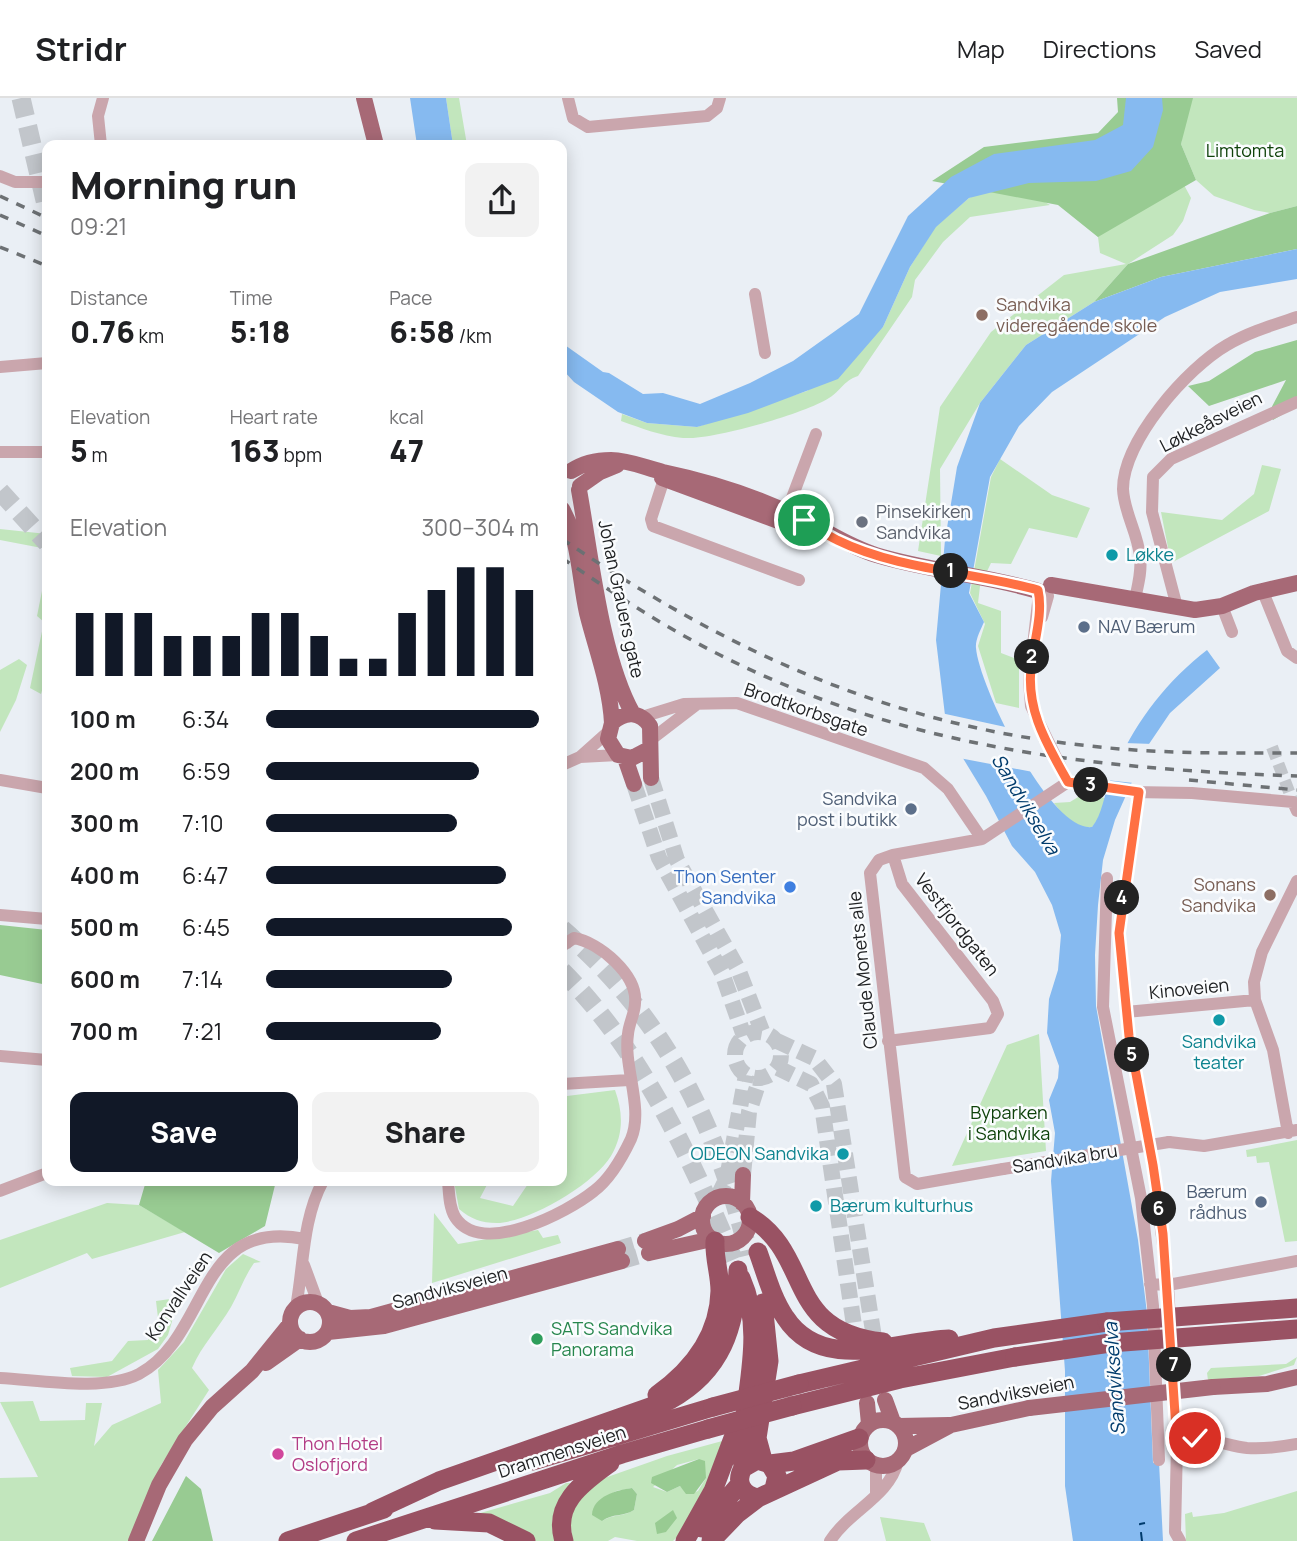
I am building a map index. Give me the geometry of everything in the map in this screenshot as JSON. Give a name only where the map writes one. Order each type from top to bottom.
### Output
[{"type":"highway","points":[[746,1210],[773,1236],[806,1299],[821,1319],[853,1337],[898,1343]]},
{"type":"highway","points":[[634,1411],[682,1376],[708,1340],[716,1317],[720,1291],[713,1240]]},
{"type":"highway","points":[[745,1260],[784,1316],[812,1342],[836,1351],[857,1352],[898,1343],[1003,1337],[1158,1316],[1297,1308]]},
{"type":"highway","points":[[288,1541],[411,1497],[459,1473],[683,1392],[715,1363],[732,1325],[745,1260]]},
{"type":"highway","points":[[687,1541],[713,1491],[742,1416],[753,1362],[754,1324],[745,1260]]},
{"type":"highway","points":[[745,1260],[761,1293],[769,1343],[768,1376],[757,1438],[766,1462],[777,1476],[766,1493]]},
{"type":"highway","name":"Drammensveien","points":[[356,1541],[420,1520],[458,1515],[622,1454],[868,1386],[1015,1357],[1110,1343],[1297,1329]]},
{"type":"highway","name":"Drammensveien","points":[[411,1497],[713,1407],[799,1384],[1003,1337]]},
{"type":"highway","points":[[742,1416],[741,1476],[747,1494],[766,1493]]},
{"type":"highway","points":[[687,1541],[751,1461],[803,1459],[864,1431]]},
{"type":"highway","points":[[564,1541],[562,1521],[570,1496],[622,1454]]},
{"type":"highway","points":[[711,1541],[737,1514],[766,1493],[838,1461],[871,1463]]},
{"type":"highway","points":[[458,1515],[497,1525],[526,1541]]},
{"type":"main road","points":[[365,98],[375,140]]},
{"type":"main road","points":[[567,468],[585,463],[628,462],[694,478],[834,539],[884,557],[1000,579],[1045,591],[1155,608],[1195,619],[1266,599],[1297,583]]},
{"type":"main road","points":[[567,501],[574,499],[580,488],[600,472],[617,466],[785,518]]},
{"type":"main road","points":[[567,469],[577,476],[580,488]]},
{"type":"main road","name":"Johan Grauers gate","points":[[580,488],[600,608],[620,687],[637,715]]},
{"type":"main road","name":"Johan Grauers gate","points":[[567,519],[573,532],[610,728]]},
{"type":"main road","points":[[1045,591],[1135,599],[1155,608],[1224,611]]},
{"type":"main road","points":[[634,784],[622,756],[610,745],[610,728],[625,714],[637,715],[650,726],[651,778]]},
{"type":"main road","points":[[622,756],[638,757],[651,744]]},
{"type":"main road","points":[[703,1216],[647,1247],[713,1240],[737,1242],[748,1231],[743,1175]]},
{"type":"main road","points":[[713,1240],[704,1228],[703,1216],[708,1205],[718,1198],[730,1197],[746,1210]]},
{"type":"main road","name":"Sandviksveien","points":[[323,1307],[350,1318],[371,1317],[620,1255],[384,1326],[328,1332]]},
{"type":"main road","points":[[136,1541],[159,1485],[178,1449],[212,1407],[252,1371],[300,1339],[316,1341],[328,1332],[331,1322],[323,1307],[307,1302],[296,1307],[290,1324],[252,1371]]},
{"type":"main road","points":[[290,1324],[300,1339]]},
{"type":"main road","name":"Sandviksveien","points":[[896,1424],[951,1425],[1029,1408],[1295,1380]]},
{"type":"main road","points":[[867,1403],[861,1454],[871,1463],[888,1466],[902,1455],[904,1433],[896,1424],[885,1400]]},
{"type":"main road","points":[[864,1431],[885,1420],[896,1424]]},
{"type":"main road","name":"Sandviksveien","points":[[902,1455],[951,1425]]},
{"type":"street","points":[[100,140],[98,116],[103,98]]},
{"type":"street","points":[[569,104],[576,121],[584,127],[622,126],[706,116],[714,112],[720,98]]},
{"type":"street","points":[[0,177],[15,182],[42,182]]},
{"type":"street","points":[[754,294],[764,350]]},
{"type":"street","points":[[1135,599],[1140,558],[1123,488],[1126,467],[1134,447],[1151,421],[1211,356],[1242,337],[1297,317]]},
{"type":"street","points":[[0,367],[42,363]]},
{"type":"street","name":"Løkkeåsveien","points":[[1177,607],[1152,512],[1153,477],[1171,459],[1278,408],[1297,402]]},
{"type":"street","points":[[785,518],[816,434]]},
{"type":"street","points":[[0,452],[42,452]]},
{"type":"street","points":[[664,479],[651,519],[653,526],[799,580]]},
{"type":"street","points":[[1045,591],[1029,680],[1031,706],[1068,782]]},
{"type":"street","points":[[1266,599],[1287,652],[1297,658]]},
{"type":"street","points":[[1224,611],[1232,632]]},
{"type":"street","name":"Brodtkorbsgate","points":[[637,715],[684,704],[725,702],[751,707],[830,738],[924,768],[940,779],[982,839]]},
{"type":"street","points":[[651,744],[696,705]]},
{"type":"street","points":[[567,763],[580,757],[610,728]]},
{"type":"street","points":[[580,757],[622,756]]},
{"type":"street","points":[[0,779],[42,787]]},
{"type":"street","points":[[893,855],[982,839],[1068,782],[1136,792],[1192,793],[1295,806]]},
{"type":"street","points":[[1136,792],[1119,933],[1126,1012],[1153,1165],[1168,1285],[1177,1444],[1175,1532],[1180,1541]]},
{"type":"street","name":"Vestfjordgaten","points":[[888,1041],[990,1028],[998,1014],[993,1001],[902,884],[893,855]]},
{"type":"street","name":"Claude Monets alle","points":[[893,855],[879,860],[870,873],[905,1178],[910,1183]]},
{"type":"street","points":[[1107,878],[1105,994],[1141,1198],[1150,1284],[1159,1460]]},
{"type":"street","points":[[1292,1132],[1273,1049],[1255,999],[1254,982],[1262,952],[1297,881]]},
{"type":"street","points":[[0,915],[42,919]]},
{"type":"street","points":[[448,1186],[449,1202],[456,1217],[466,1228],[480,1233],[531,1226],[596,1190],[630,1141],[636,1126],[629,1080],[627,1035],[636,1002],[634,988],[628,976],[586,940],[574,938],[567,943]]},
{"type":"street","name":"Kinoveien","points":[[1126,1012],[1255,999]]},
{"type":"street","points":[[0,1056],[42,1059]]},
{"type":"street","points":[[567,1084],[629,1080]]},
{"type":"street","name":"Sandvika bru","points":[[910,1183],[1169,1142],[1205,1146],[1292,1132]]},
{"type":"street","points":[[0,1191],[42,1175]]},
{"type":"street","points":[[296,1307],[304,1265],[304,1239],[321,1186]]},
{"type":"street","name":"Konvallveien","points":[[0,1378],[107,1383],[139,1374],[170,1345],[209,1280],[240,1245],[274,1235],[304,1239]]},
{"type":"street","points":[[1150,1284],[1168,1285],[1297,1261]]},
{"type":"street","points":[[304,1265],[323,1307]]},
{"type":"street","points":[[1177,1444],[1185,1438],[1249,1448],[1297,1444]]},
{"type":"street","points":[[830,1541],[842,1523],[889,1485],[902,1455]]},
{"type":"street","points":[[871,1463],[876,1494]]},
{"type":"green space","points":[[446,98],[459,98],[466,140],[452,140]]},
{"type":"green space","points":[[1117,98],[1193,98],[1181,144],[1196,180],[1098,237],[1058,205],[932,181],[984,147],[1098,133],[1118,112]]},
{"type":"green space","name":"Limtomta","points":[[1188,98],[1297,98],[1297,206],[1270,213],[1254,210],[1214,196],[1196,180],[1181,144]]},
{"type":"green space","points":[[1169,157],[1191,198],[1183,221],[1173,235],[1128,264],[1094,302],[1026,345],[980,403],[940,469],[941,556],[918,551],[940,407],[991,332],[1064,275],[1126,264],[1100,253],[1098,237],[1059,205]]},
{"type":"green space","points":[[1008,180],[1050,205],[970,217],[943,242],[915,280],[912,297],[858,376],[829,398],[779,418],[697,438],[667,435],[621,421],[622,414],[647,423],[697,427],[807,391],[883,327],[910,267],[935,227],[969,198]]},
{"type":"green space","points":[[1297,206],[1297,249],[1161,277],[1094,302],[1128,264],[1270,213]]},
{"type":"green space","points":[[1297,340],[1297,406],[1273,420],[1268,414],[1286,380],[1209,406],[1188,386],[1209,381],[1255,352]]},
{"type":"green space","points":[[1000,459],[1052,495],[1090,508],[1077,538],[1029,528],[1011,564],[991,563],[980,586],[978,603],[1001,611],[1001,653],[1019,660],[1019,708],[996,703],[978,646],[985,624],[970,593],[991,477]]},
{"type":"green space","points":[[1262,465],[1281,469],[1269,511],[1171,563],[1161,512],[1222,520],[1254,494]]},
{"type":"green space","points":[[0,529],[42,533],[42,548],[0,540]]},
{"type":"green space","points":[[42,591],[42,620],[37,616]]},
{"type":"green space","points":[[42,631],[41,694],[30,688]]},
{"type":"green space","points":[[19,659],[27,665],[16,700],[0,732],[0,670]]},
{"type":"green space","points":[[1083,794],[1105,798],[1100,817],[1092,827],[1075,823],[1054,803],[1070,802]]},
{"type":"green space","points":[[0,925],[42,929],[42,984],[0,975]]},
{"type":"green space","name":"Byparken i Sandvika","points":[[1039,1034],[1046,1151],[952,1166],[1007,1045]]},
{"type":"green space","points":[[615,1090],[620,1107],[620,1131],[615,1148],[603,1167],[560,1200],[511,1221],[481,1221],[459,1209],[455,1186],[486,1186],[480,1198],[513,1206],[527,1186],[567,1186],[567,1096]]},
{"type":"green space","points":[[1297,1140],[1297,1241],[1285,1242],[1269,1162],[1257,1163],[1256,1156],[1247,1157],[1246,1150]]},
{"type":"green space","points":[[145,1186],[275,1186],[265,1226],[219,1253],[139,1205]]},
{"type":"green space","points":[[107,1203],[139,1205],[185,1232],[92,1259],[87,1253],[0,1288],[0,1240]]},
{"type":"green space","points":[[434,1213],[458,1244],[538,1230],[543,1238],[558,1235],[561,1243],[432,1283]]},
{"type":"green space","points":[[243,1254],[261,1262],[254,1263],[250,1268],[231,1307],[192,1368],[209,1390],[161,1465],[129,1541],[0,1541],[0,1478],[38,1477],[0,1402],[33,1401],[40,1421],[85,1420],[86,1403],[102,1403],[94,1446],[112,1425],[161,1403],[158,1370],[184,1342],[226,1269]]},
{"type":"green space","points":[[170,1299],[173,1318],[168,1335],[158,1349],[107,1377],[72,1376],[70,1368],[112,1361],[128,1341],[148,1340],[158,1318],[156,1301]]},
{"type":"green space","points":[[1297,1357],[1294,1365],[1259,1376],[1208,1380],[1207,1373],[1211,1368],[1286,1364]]},
{"type":"green space","points":[[726,1440],[716,1471],[680,1534],[673,1541],[637,1541],[615,1537],[608,1541],[572,1541],[570,1512],[596,1481],[667,1456]],"holes":[[[699,1459],[706,1478],[698,1491],[690,1494],[680,1486],[667,1492],[653,1487],[677,1465]],[[632,1488],[637,1494],[634,1510],[602,1521],[596,1504],[616,1491]]]},
{"type":"green space","points":[[699,1459],[705,1461],[706,1478],[694,1494],[686,1494],[680,1486],[667,1492],[651,1483],[652,1477]]},
{"type":"green space","points":[[186,1476],[201,1489],[213,1541],[152,1541]]},
{"type":"green space","points":[[566,1483],[572,1483],[558,1503],[553,1517],[555,1541],[535,1541],[477,1514],[550,1493]]},
{"type":"green space","points":[[632,1488],[637,1494],[634,1510],[602,1521],[592,1515],[593,1508],[601,1499],[613,1492]]},
{"type":"green space","points":[[1297,1491],[1297,1541],[1186,1541],[1185,1514],[1192,1512],[1193,1517],[1224,1513]]},
{"type":"green space","points":[[673,1510],[677,1518],[666,1532],[657,1534],[655,1523]]},
{"type":"green space","points":[[880,1517],[924,1523],[931,1541],[886,1541]]},
{"type":"water","points":[[410,98],[446,98],[452,140],[416,140]]},
{"type":"water","points":[[1126,98],[1162,98],[1163,110],[1153,147],[1131,171],[1096,181],[1029,183],[969,198],[936,227],[910,267],[883,327],[838,379],[748,413],[697,427],[647,423],[618,412],[567,374],[567,347],[603,372],[643,394],[663,393],[700,404],[750,383],[793,361],[859,314],[908,216],[951,177],[994,154],[1095,140],[1123,125]]},
{"type":"water","name":"Sandvikselva","points":[[1297,249],[1297,279],[1220,292],[1165,317],[1052,392],[1019,426],[990,477],[969,593],[984,622],[976,645],[989,693],[1019,754],[1038,783],[1075,822],[1092,827],[1127,743],[1149,709],[1176,678],[1207,650],[1220,668],[1170,713],[1149,744],[1115,820],[1103,860],[1098,905],[1096,1006],[1138,1240],[1147,1313],[1153,1463],[1159,1462],[1163,1541],[1073,1541],[1065,1486],[1065,1371],[1051,1181],[1055,1133],[1049,1100],[1058,1078],[1059,1066],[1047,1033],[1049,999],[1058,970],[1061,935],[1052,905],[1035,872],[1012,846],[986,796],[947,732],[936,640],[945,540],[957,467],[980,403],[1026,345],[1094,302],[1161,277]]},
{"type":"pier","points":[[941,713],[1010,728],[1033,772],[959,758],[943,733]]},
{"type":"pier","points":[[1124,743],[1153,744],[1134,783],[1106,780]]},
{"type":"ferry route","points":[[1142,1541],[1140,1524],[1145,1523]]},
{"type":"tunnel","points":[[21,98],[42,188]]},
{"type":"tunnel","points":[[0,491],[42,537]]},
{"type":"tunnel","points":[[1272,747],[1293,802]]},
{"type":"tunnel","points":[[651,778],[677,860],[738,969],[762,1031]]},
{"type":"tunnel","points":[[634,784],[659,858],[722,973],[744,1036]]},
{"type":"tunnel","points":[[567,934],[630,999],[658,1037],[682,1077],[721,1162],[749,1255]]},
{"type":"tunnel","points":[[567,976],[617,1036],[662,1107],[700,1183],[734,1261]]},
{"type":"tunnel","points":[[758,1032],[775,1038],[781,1055],[775,1072],[758,1078],[741,1072],[735,1055],[741,1038],[758,1032]]},
{"type":"tunnel","points":[[777,1041],[814,1058],[834,1084],[876,1350]]},
{"type":"tunnel","points":[[778,1068],[811,1084],[822,1106],[857,1346]]},
{"type":"tunnel","points":[[717,1198],[727,1178],[746,1075]]},
{"type":"tunnel","points":[[743,1175],[749,1112],[760,1078]]},
{"type":"tunnel","points":[[618,1249],[645,1241]]},
{"type":"tunnel","points":[[622,1261],[649,1253]]},
{"type":"railway","points":[[0,196],[42,216]]},
{"type":"railway","points":[[0,215],[42,234]]},
{"type":"railway","points":[[0,247],[42,264]]},
{"type":"railway","points":[[567,542],[686,616],[748,648],[812,677],[877,701],[945,721],[1016,736],[1116,749],[1297,753]]},
{"type":"railway","points":[[567,561],[639,609],[720,655],[789,687],[859,712],[929,732],[1001,748],[1073,759],[1221,773],[1297,776]]},
{"type":"railway","points":[[1189,780],[1297,790]]},
{"type":"place","name":"Sandvika videregående skole","points":[[982,315]]},
{"type":"place","name":"Pinsekirken Sandvika","points":[[862,522]]},
{"type":"place","name":"Løkke","points":[[1112,555]]},
{"type":"place","name":"NAV Bærum","points":[[1084,627]]},
{"type":"place","name":"Sandvika post i butikk","points":[[911,809]]},
{"type":"place","name":"Thon Senter Sandvika","points":[[790,887]]},
{"type":"place","name":"Sonans Sandvika","points":[[1270,895]]},
{"type":"place","name":"Sandvika teater","points":[[1219,1020]]},
{"type":"place","name":"ODEON Sandvika","points":[[843,1154]]},
{"type":"place","name":"Bærum rådhus","points":[[1261,1202]]},
{"type":"place","name":"Bærum kulturhus","points":[[816,1206]]},
{"type":"place","name":"SATS Sandvika Panorama","points":[[537,1339]]},
{"type":"place","name":"Thon Hotel Oslofjord","points":[[278,1454]]},
{"type":"route","points":[[804,520],[834,539],[867,552],[919,565],[1000,579],[1038,590],[1038,623],[1029,680],[1031,706],[1036,721],[1068,782],[1139,792],[1119,933],[1129,1036],[1163,1234],[1170,1301],[1177,1444],[1185,1438],[1195,1438]]}]
